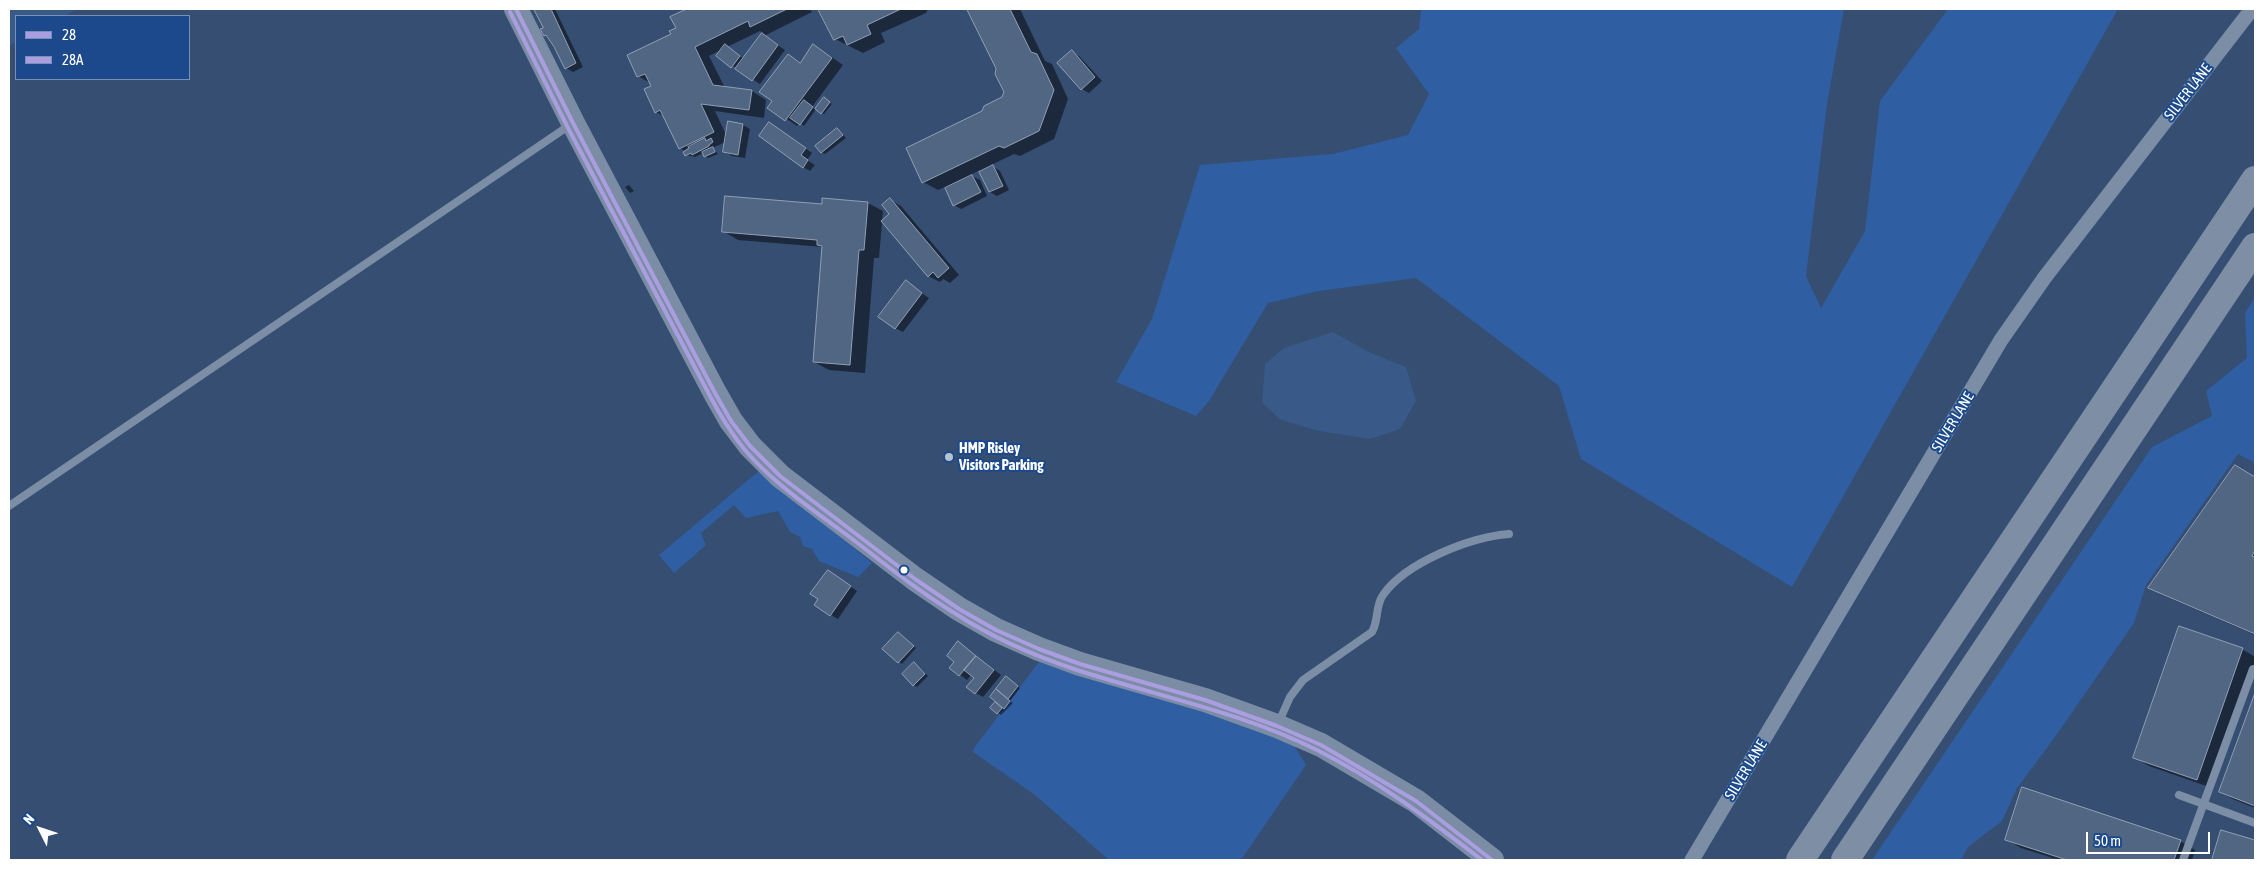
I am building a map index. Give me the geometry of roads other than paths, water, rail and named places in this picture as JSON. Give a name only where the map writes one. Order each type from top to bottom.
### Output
[{"type":"highway","points":[[1800,860],[2255,180]]},
{"type":"highway","points":[[1845,860],[2255,247]]},
{"type":"main road","points":[[516,9],[573,123],[715,393],[731,421],[750,446],[780,476],[915,579],[996,630],[1080,664],[1206,700],[1277,726],[1321,745],[1416,801],[1492,860]]},
{"type":"street","name":"SILVER LANE","points":[[1692,860],[2002,340],[2045,277],[2252,9]]},
{"type":"lane","points":[[9,506],[573,123]]},
{"type":"lane","points":[[1277,726],[1290,697],[1303,680],[1372,632],[1375,626],[1376,611],[1384,594],[1401,577],[1435,556],[1468,540],[1491,535],[1509,534]]},
{"type":"lane","points":[[2183,860],[2253,669],[2255,669]]},
{"type":"lane","points":[[2179,795],[2255,823]]},
{"type":"place","name":"HMP Risley Visitors Parking","points":[[949,457]]}]
